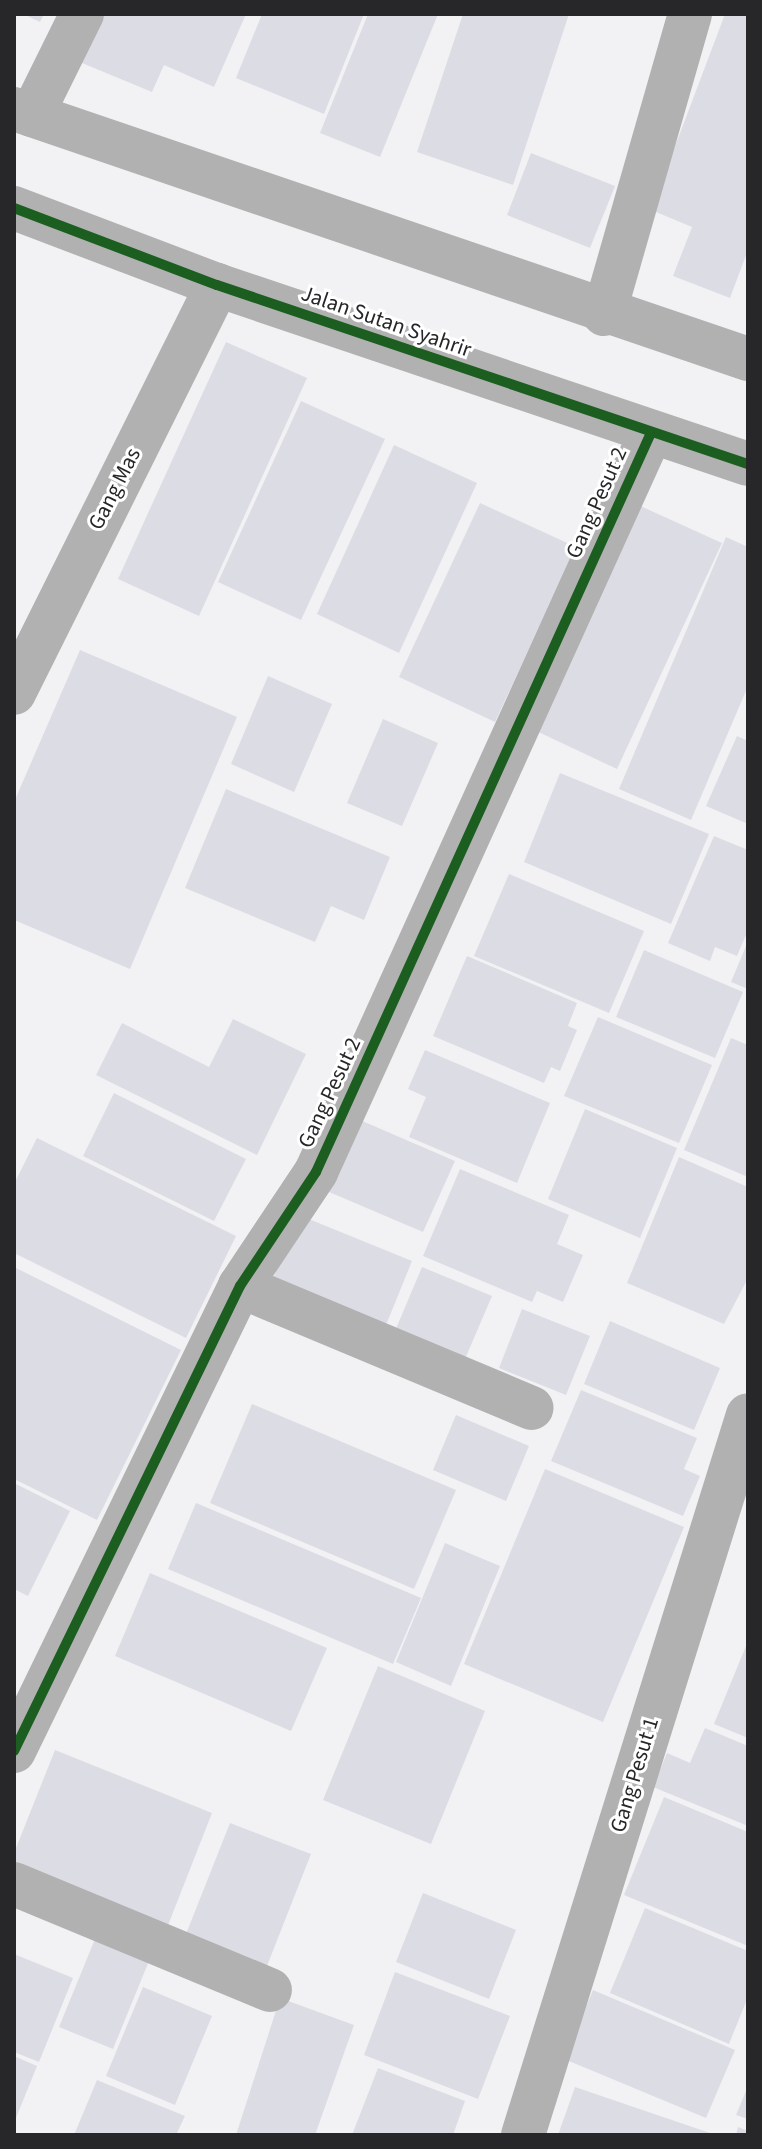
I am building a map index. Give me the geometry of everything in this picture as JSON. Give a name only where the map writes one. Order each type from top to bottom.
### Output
[{"type":"street","points":[[82,14],[23,112],[604,314],[748,359]]},
{"type":"street","points":[[604,314],[690,14]]},
{"type":"street","name":"Jalan Sutan Syahrir","points":[[14,208],[217,285],[650,435],[748,464]]},
{"type":"street","name":"Gang Mas","points":[[14,693],[217,285]]},
{"type":"street","name":"Gang Pesut 2","points":[[14,1751],[240,1286],[316,1172],[650,435]]},
{"type":"street","points":[[240,1286],[532,1408]]},
{"type":"street","name":"Gang Pesut 1","points":[[523,2135],[748,1415]]},
{"type":"street","points":[[14,1884],[270,1990]]},
{"type":"building","points":[[23,14],[44,14],[40,22]]},
{"type":"building","points":[[102,14],[246,14],[214,87],[164,65],[152,92],[82,63]]},
{"type":"building","points":[[262,14],[364,14],[324,114],[236,78]]},
{"type":"building","points":[[368,14],[438,14],[380,157],[320,133]]},
{"type":"building","points":[[463,14],[569,14],[513,185],[417,152]]},
{"type":"building","points":[[725,14],[748,14],[748,250],[730,298],[673,276],[692,227],[651,210]]},
{"type":"building","points":[[531,153],[615,186],[590,248],[507,215]]},
{"type":"building","points":[[226,342],[307,378],[199,616],[118,579]]},
{"type":"building","points":[[301,401],[385,439],[301,620],[218,582]]},
{"type":"building","points":[[394,445],[477,483],[399,653],[317,614]]},
{"type":"building","points":[[480,503],[576,547],[495,722],[399,677]]},
{"type":"building","points":[[636,504],[722,543],[617,769],[532,729]]},
{"type":"building","points":[[726,537],[748,547],[748,686],[691,820],[619,789]]},
{"type":"building","points":[[80,650],[237,717],[130,969],[14,920],[14,802]]},
{"type":"building","points":[[268,676],[332,704],[294,792],[231,764]]},
{"type":"building","points":[[383,719],[438,743],[402,826],[347,803]]},
{"type":"building","points":[[737,736],[748,741],[748,824],[706,806]]},
{"type":"building","points":[[560,773],[709,834],[671,924],[524,862]]},
{"type":"building","points":[[226,789],[390,857],[364,920],[331,906],[315,942],[185,888]]},
{"type":"building","points":[[714,836],[748,850],[748,930],[737,956],[715,947],[710,961],[668,943]]},
{"type":"building","points":[[509,874],[644,931],[609,1013],[474,956]]},
{"type":"building","points":[[748,941],[748,989],[731,982]]},
{"type":"building","points":[[644,950],[743,992],[715,1058],[616,1017]]},
{"type":"building","points":[[467,956],[577,1003],[568,1026],[577,1030],[560,1071],[551,1067],[544,1083],[433,1036]]},
{"type":"building","points":[[598,1017],[712,1065],[679,1143],[564,1096]]},
{"type":"building","points":[[233,1019],[306,1054],[257,1155],[96,1075],[122,1023],[209,1067]]},
{"type":"building","points":[[731,1038],[748,1045],[748,1177],[684,1150]]},
{"type":"building","points":[[425,1050],[550,1103],[517,1183],[409,1137],[426,1097],[408,1089]]},
{"type":"building","points":[[114,1093],[246,1159],[214,1221],[83,1156]]},
{"type":"building","points":[[585,1109],[677,1148],[640,1238],[548,1199]]},
{"type":"building","points":[[360,1120],[455,1161],[423,1232],[329,1192]]},
{"type":"building","points":[[37,1138],[236,1236],[186,1338],[14,1253],[14,1184]]},
{"type":"building","points":[[679,1157],[748,1187],[748,1278],[724,1324],[627,1283]]},
{"type":"building","points":[[460,1169],[569,1215],[557,1244],[583,1255],[563,1302],[537,1291],[532,1302],[423,1256]]},
{"type":"building","points":[[299,1215],[412,1261],[384,1330],[271,1284]]},
{"type":"building","points":[[14,1267],[181,1350],[97,1520],[14,1479]]},
{"type":"building","points":[[422,1267],[492,1296],[465,1359],[395,1331]]},
{"type":"building","points":[[522,1309],[590,1336],[566,1395],[499,1368]]},
{"type":"building","points":[[610,1321],[720,1368],[694,1430],[584,1384]]},
{"type":"building","points":[[581,1390],[697,1438],[684,1469],[700,1476],[683,1516],[551,1461]]},
{"type":"building","points":[[252,1404],[456,1490],[414,1589],[210,1503]]},
{"type":"building","points":[[456,1415],[529,1446],[506,1501],[433,1470]]},
{"type":"building","points":[[545,1469],[684,1527],[603,1722],[464,1664]]},
{"type":"building","points":[[14,1483],[70,1511],[28,1596],[14,1589]]},
{"type":"building","points":[[196,1503],[421,1598],[393,1664],[168,1569]]},
{"type":"building","points":[[445,1543],[500,1566],[451,1686],[396,1662]]},
{"type":"building","points":[[150,1573],[327,1648],[291,1731],[115,1656]]},
{"type":"building","points":[[748,1641],[748,1738],[714,1724]]},
{"type":"building","points":[[378,1666],[485,1711],[431,1844],[323,1800]]},
{"type":"building","points":[[705,1728],[748,1746],[748,1826],[653,1787],[667,1753],[690,1763]]},
{"type":"building","points":[[55,1750],[212,1813],[165,1933],[14,1873],[14,1853]]},
{"type":"building","points":[[664,1797],[748,1832],[748,1946],[624,1895]]},
{"type":"building","points":[[230,1823],[311,1854],[267,1966],[186,1934]]},
{"type":"building","points":[[423,1893],[516,1930],[489,1999],[396,1962]]},
{"type":"building","points":[[645,1908],[748,1951],[748,1997],[729,2044],[610,1993]]},
{"type":"building","points":[[95,1939],[149,1961],[113,2049],[59,2027]]},
{"type":"building","points":[[14,1954],[73,1978],[39,2062],[14,2052]]},
{"type":"building","points":[[395,1972],[510,2016],[478,2099],[364,2055]]},
{"type":"building","points":[[143,1987],[212,2016],[175,2105],[106,2076]]},
{"type":"building","points":[[593,1990],[735,2050],[706,2118],[564,2059]]},
{"type":"building","points":[[280,1998],[354,2025],[315,2135],[236,2135]]},
{"type":"building","points":[[14,2056],[37,2066],[14,2123]]},
{"type":"building","points":[[378,2068],[465,2101],[453,2135],[352,2135]]},
{"type":"building","points":[[97,2080],[185,2116],[176,2135],[74,2135]]},
{"type":"building","points":[[748,2086],[748,2119],[736,2115]]},
{"type":"building","points":[[575,2087],[713,2134],[713,2135],[558,2135]]},
{"type":"building","points":[[738,2127],[748,2131],[748,2135],[736,2135]]},
{"type":"cycle path","points":[[14,208],[217,285],[748,464]]},
{"type":"cycle path","points":[[14,1751],[240,1286],[316,1172],[650,435]]}]
